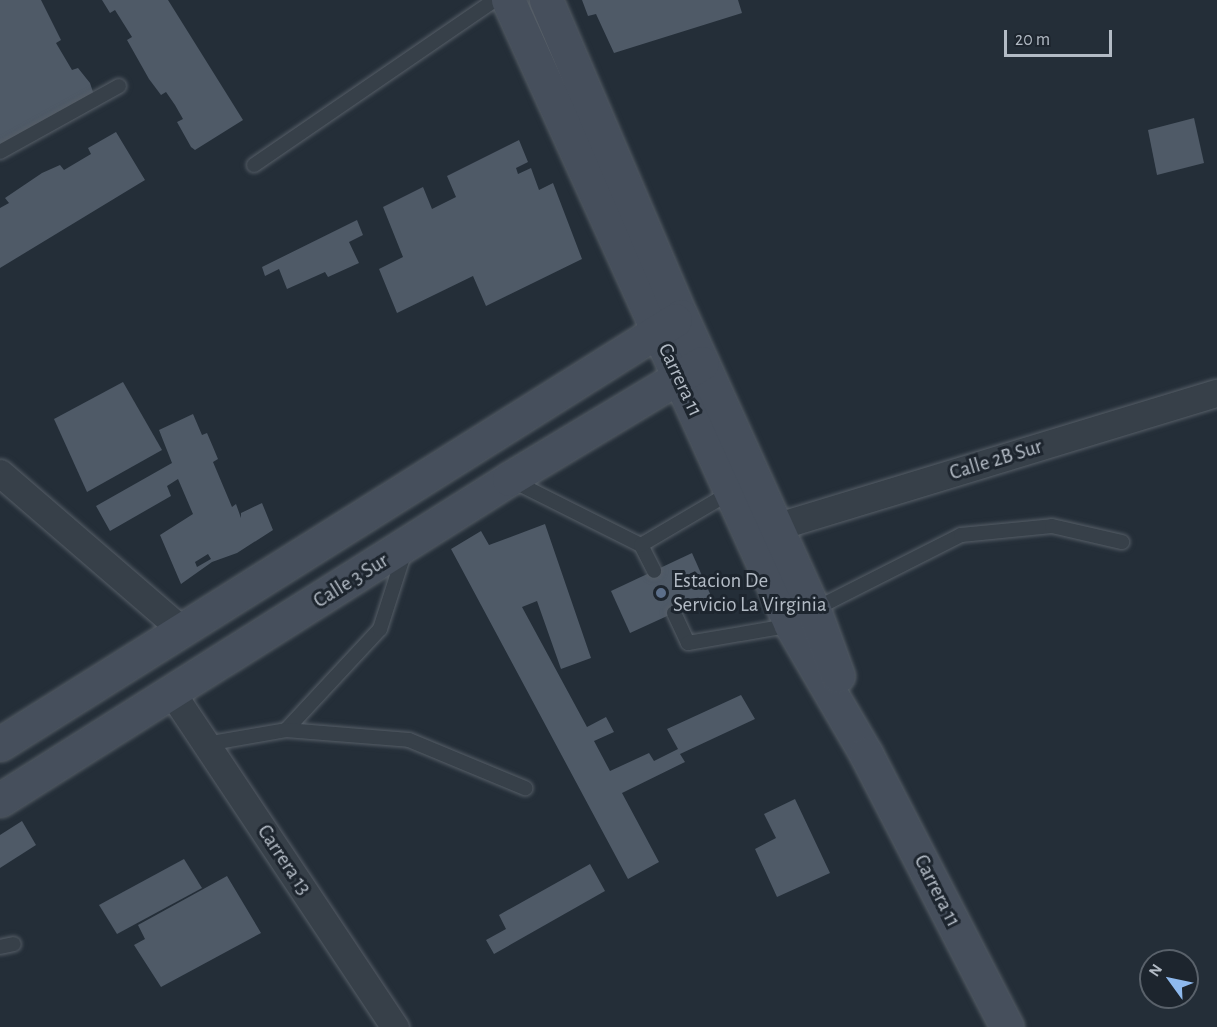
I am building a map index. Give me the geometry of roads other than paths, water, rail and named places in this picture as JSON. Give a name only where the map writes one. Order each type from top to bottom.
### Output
[{"type":"main road","name":"Carrera 11","points":[[508,0],[669,323],[763,533],[866,754],[1007,1027]]},
{"type":"main road","name":"Carrera 11","points":[[546,0],[669,323]]},
{"type":"main road","points":[[0,744],[669,323]]},
{"type":"main road","name":"Carrera 11","points":[[691,370],[731,492],[763,533]]},
{"type":"main road","name":"Calle 3 Sur","points":[[0,800],[406,547],[509,479],[691,370]]},
{"type":"street","name":"Calle 2B Sur","points":[[763,533],[1217,393]]},
{"type":"street","points":[[0,473],[182,630]]},
{"type":"street","name":"Carrera 13","points":[[172,693],[395,1027]]},
{"type":"lane","points":[[255,165],[495,0]]},
{"type":"lane","points":[[0,152],[119,86]]},
{"type":"lane","points":[[509,479],[641,545],[654,571]]},
{"type":"lane","points":[[641,545],[731,492]]},
{"type":"lane","points":[[674,613],[688,643],[803,618],[962,535],[1052,526],[1122,542]]},
{"type":"lane","points":[[286,730],[380,628],[406,547]]},
{"type":"lane","points":[[206,744],[286,730],[409,740],[525,788]]},
{"type":"lane","points":[[0,947],[14,944]]},
{"type":"place","name":"Estacion De Servicio La Virginia","points":[[661,593]]}]
